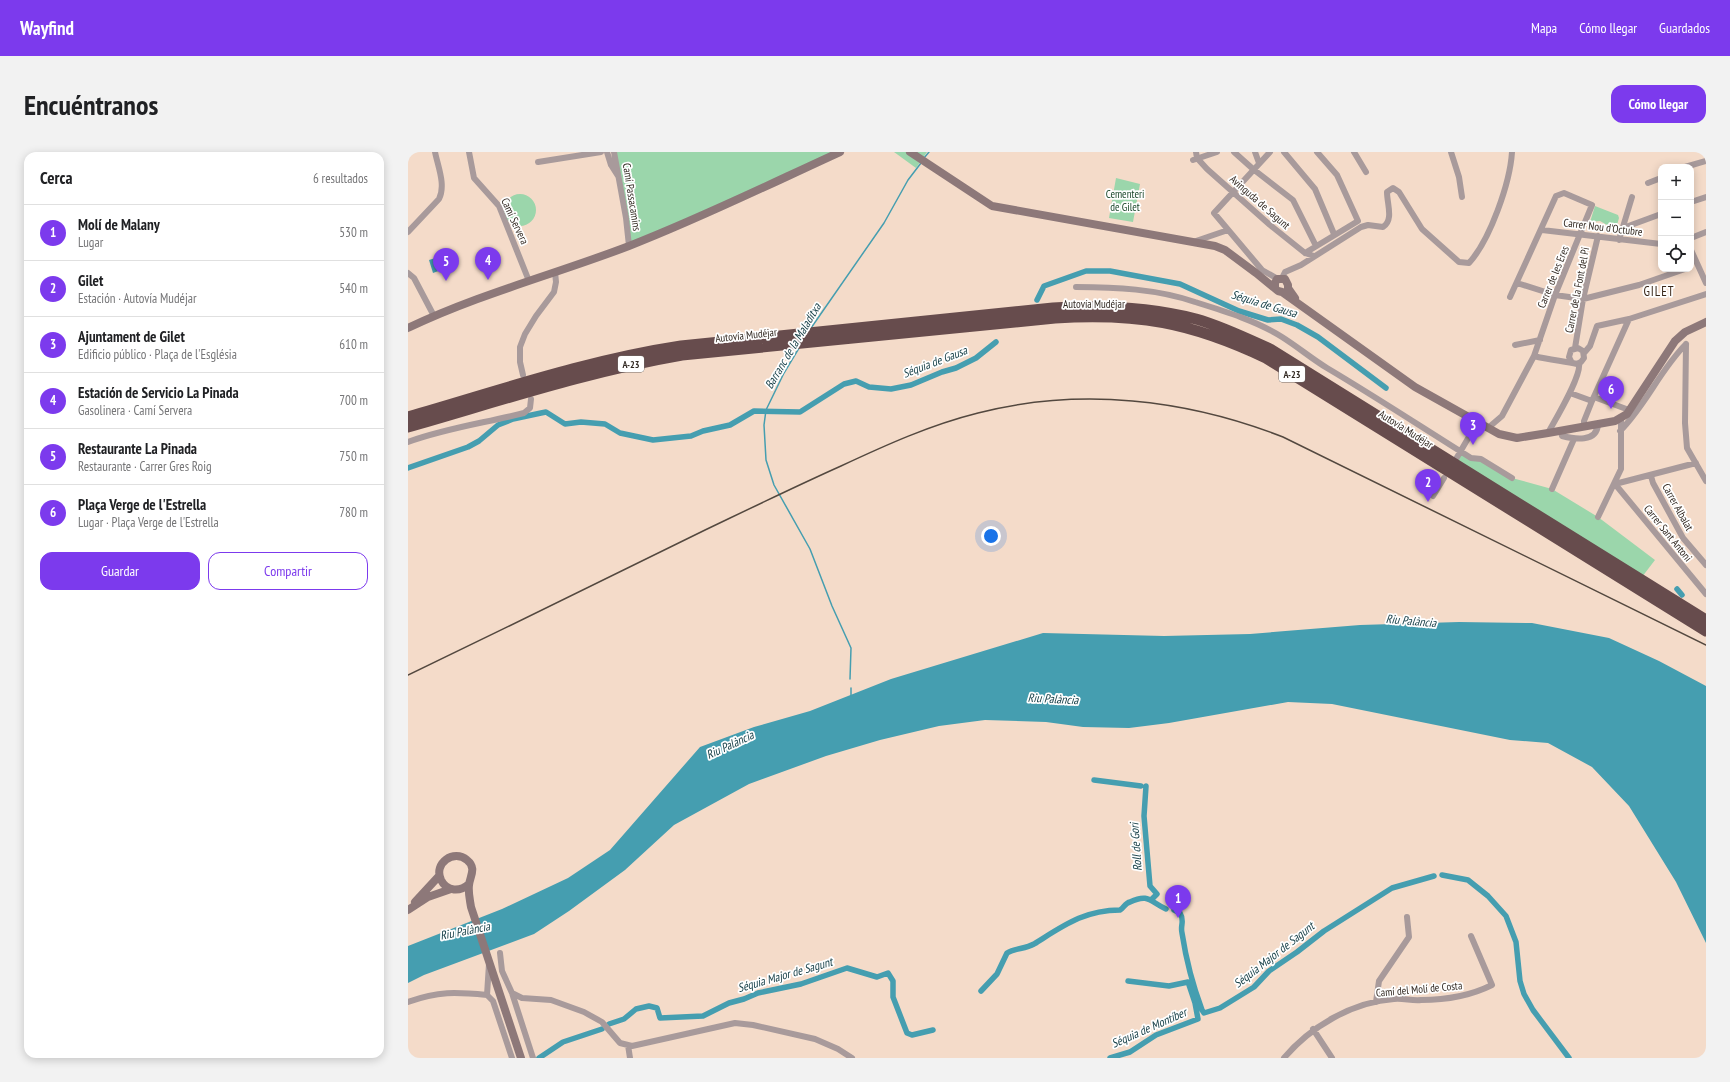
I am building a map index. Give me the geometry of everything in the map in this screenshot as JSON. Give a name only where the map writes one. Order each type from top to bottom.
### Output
[{"type":"highway","name":"Autovía Mudéjar","points":[[408,427],[639,362],[794,338],[828,330],[1091,306],[1148,310],[1197,320],[1234,333],[1270,349],[1706,620]]},
{"type":"highway","name":"Autovía Mudéjar","points":[[408,417],[638,352],[681,346],[794,338],[818,341],[1093,315],[1126,316],[1160,321],[1197,330],[1231,342],[1266,358],[1706,631]]},
{"type":"highway","points":[[408,408],[506,389]]},
{"type":"highway","points":[[408,431],[424,422]]},
{"type":"street","points":[[408,232],[442,194],[443,190],[435,152]]},
{"type":"street","name":"Camí Servera","points":[[469,152],[474,178],[500,206],[529,281]]},
{"type":"street","points":[[538,162],[600,152]]},
{"type":"street","points":[[607,152],[611,165],[619,177]]},
{"type":"street","name":"Camí Passacamins","points":[[614,152],[629,246]]},
{"type":"street","points":[[408,328],[434,316],[629,246],[684,224],[840,152]]},
{"type":"street","points":[[910,152],[992,206],[1215,246],[1256,273],[1281,284]]},
{"type":"street","points":[[1195,157],[1217,152]]},
{"type":"street","points":[[1234,152],[1253,170],[1293,200],[1316,246]]},
{"type":"street","points":[[1255,152],[1259,162]]},
{"type":"street","points":[[1270,152],[1259,162],[1214,213],[1248,255],[1262,270],[1281,284],[1302,307],[1415,387],[1478,423],[1509,437],[1517,438],[1584,427],[1615,421],[1622,417],[1629,410],[1675,340],[1685,332],[1706,322]]},
{"type":"street","points":[[1284,152],[1315,189],[1334,234]]},
{"type":"street","points":[[1305,253],[1334,234],[1358,221],[1337,175],[1318,152]]},
{"type":"street","points":[[1354,152],[1360,159],[1366,172]]},
{"type":"street","points":[[1451,152],[1459,177],[1462,197]]},
{"type":"street","points":[[1281,284],[1301,265],[1361,227],[1368,225],[1383,227],[1388,224],[1390,219],[1387,192],[1393,188],[1399,192],[1422,229],[1460,262],[1468,263],[1475,256],[1499,210],[1512,152]]},
{"type":"street","name":"Avinguda de Sagunt","points":[[1195,157],[1233,192],[1305,253],[1314,256]]},
{"type":"street","points":[[1694,164],[1706,161]]},
{"type":"street","points":[[1648,183],[1658,179]]},
{"type":"street","name":"Carrer de les Eres","points":[[1488,428],[1502,416],[1534,356],[1555,295],[1592,205],[1564,193],[1556,196],[1542,230]]},
{"type":"street","points":[[1619,240],[1632,197]]},
{"type":"street","points":[[1694,201],[1706,197]]},
{"type":"street","points":[[1623,228],[1658,215]]},
{"type":"street","points":[[1193,242],[1228,230]]},
{"type":"street","points":[[1510,297],[1542,230]]},
{"type":"street","name":"Carrer Nou d'Octubre","points":[[1542,230],[1658,244]]},
{"type":"street","points":[[1694,237],[1706,232]]},
{"type":"street","name":"Carrer de la Font del Pi","points":[[1575,348],[1583,299],[1598,236]]},
{"type":"street","points":[[1694,266],[1706,283]]},
{"type":"street","points":[[523,375],[520,362],[520,347],[525,334],[536,316],[554,292],[556,282],[555,272]]},
{"type":"street","points":[[1517,283],[1555,295],[1583,299],[1639,285],[1676,272]]},
{"type":"street","points":[[408,273],[414,278],[434,316]]},
{"type":"street","points":[[1076,287],[1113,287],[1161,293],[1194,301],[1259,326],[1282,337],[1326,367],[1471,458],[1481,459],[1512,478]]},
{"type":"street","points":[[1579,363],[1583,360],[1584,353],[1590,346],[1597,326],[1629,319],[1706,294]]},
{"type":"street","points":[[1584,427],[1584,421],[1593,399],[1629,319]]},
{"type":"street","points":[[1515,345],[1540,340]]},
{"type":"street","points":[[1620,431],[1629,422],[1672,358],[1686,344],[1685,423],[1687,448],[1706,481]]},
{"type":"street","points":[[1571,361],[1569,357],[1570,352],[1575,348],[1581,349],[1584,353]]},
{"type":"street","points":[[1534,356],[1564,363],[1571,361],[1579,363]]},
{"type":"street","points":[[1548,433],[1570,393],[1580,368],[1579,363]]},
{"type":"street","points":[[1570,393],[1629,410]]},
{"type":"street","points":[[408,442],[460,426],[479,424],[524,413],[530,408],[531,399]]},
{"type":"street","points":[[1598,517],[1621,469],[1620,431],[1622,417]]},
{"type":"street","points":[[1456,459],[1478,423]]},
{"type":"street","points":[[1561,431],[1562,436],[1574,439],[1589,438],[1598,429],[1598,424]]},
{"type":"street","points":[[1552,489],[1574,439]]},
{"type":"street","points":[[1615,484],[1651,476],[1696,463]]},
{"type":"street","name":"Carrer Albalat","points":[[1651,476],[1653,483],[1683,538],[1706,565]]},
{"type":"street","points":[[1433,496],[1444,478]]},
{"type":"street","name":"Carrer Sant Antoni","points":[[1615,484],[1706,594]]},
{"type":"street","points":[[471,907],[454,890],[443,884],[439,876],[440,867],[445,859],[454,855],[463,857],[470,862],[474,871],[469,884],[471,907],[521,1058]]},
{"type":"street","points":[[408,909],[439,876]]},
{"type":"street","points":[[408,909],[428,897],[469,884]]},
{"type":"street","points":[[1376,1002],[1379,981],[1409,937],[1407,917]]},
{"type":"street","name":"Camí del Molí de Costa","points":[[1284,1058],[1298,1041],[1313,1029],[1340,1014],[1376,1002],[1394,999],[1436,999],[1478,992],[1492,984],[1471,936]]},
{"type":"street","points":[[500,953],[502,971],[512,993],[532,1058]]},
{"type":"street","points":[[487,995],[488,957]]},
{"type":"street","points":[[408,1002],[431,994],[458,992],[487,995],[493,1001],[512,1058]]},
{"type":"street","points":[[512,993],[522,998],[551,1000],[584,1012],[602,1022],[620,1043],[632,1046],[735,1023],[753,1025],[815,1039],[838,1049],[852,1058]]},
{"type":"street","points":[[1313,1029],[1332,1058]]},
{"type":"street","points":[[628,1045],[630,1058]]},
{"type":"green space","points":[[613,152],[842,152],[629,246]]},
{"type":"green space","points":[[894,152],[927,152],[916,168]]},
{"type":"green space","name":"Cementeri de Gilet","points":[[1116,178],[1140,184],[1133,222],[1109,218]]},
{"type":"green space","points":[[520,194],[529,197],[533,201],[536,210],[533,219],[529,223],[520,226],[511,223],[507,219],[504,210],[507,201],[511,197]]},
{"type":"green space","points":[[1595,206],[1618,215],[1619,218],[1617,225],[1607,225],[1600,221],[1590,222]]},
{"type":"green space","points":[[1460,451],[1481,459],[1512,478],[1552,489],[1598,517],[1655,560],[1642,577],[1456,459]]},
{"type":"water","points":[[448,254],[452,266],[433,273],[429,260]]},
{"type":"water","name":"Riu Palància","points":[[1459,622],[1532,623],[1609,638],[1659,661],[1706,686],[1706,943],[1676,882],[1629,806],[1592,767],[1548,743],[1510,740],[1332,704],[1288,702],[1169,723],[1129,728],[1083,727],[1046,722],[985,720],[939,726],[880,740],[826,756],[749,784],[674,825],[625,870],[569,911],[534,934],[424,975],[408,983],[408,946],[502,909],[568,878],[610,850],[700,747],[754,727],[810,711],[891,679],[1043,633],[1164,636],[1250,634],[1360,625]]},
{"type":"waterway","name":"Barranc de la Maladitxa","points":[[924,158],[929,152]]},
{"type":"waterway","name":"Barranc de la Maladitxa","points":[[811,328],[884,223],[908,180],[921,163]]},
{"type":"waterway","name":"Séquia de Gausa","points":[[1037,300],[1044,286],[1086,271],[1110,271],[1180,284],[1239,311],[1268,320],[1281,319],[1297,325],[1318,337],[1386,388]]},
{"type":"waterway","name":"Séquia de Gausa","points":[[408,468],[468,447],[479,441],[498,425],[513,419],[546,412],[565,424],[581,422],[605,424],[620,433],[653,440],[691,436],[703,431],[730,425],[754,411],[800,412],[844,384],[856,381],[869,387],[891,389],[911,385],[942,372],[956,368],[976,358],[996,342]]},
{"type":"waterway","name":"Barranc de la Maladitxa","points":[[799,348],[784,373],[766,410],[764,425],[766,460],[774,485],[810,549],[832,606],[851,648],[850,679]]},
{"type":"waterway","name":"Séquia de Gausa","points":[[1677,589],[1682,595]]},
{"type":"waterway","name":"Barranc de la Maladitxa","points":[[851,688],[851,696]]},
{"type":"waterway","name":"Roll de Gori","points":[[1094,780],[1141,786]]},
{"type":"waterway","name":"Roll de Gori","points":[[1146,786],[1144,816],[1150,886],[1157,894],[1151,900]]},
{"type":"waterway","name":"Séquia Major de Sagunt","points":[[1442,875],[1468,880],[1488,896],[1506,916],[1516,942],[1520,981],[1524,994],[1533,1010],[1569,1058]]},
{"type":"waterway","name":"Séquia Major de Sagunt","points":[[1174,910],[1180,913],[1181,916],[1188,962],[1196,992],[1204,1013],[1220,1008],[1254,987],[1269,971],[1324,931],[1392,888],[1434,876]]},
{"type":"waterway","name":"Séquia Major de Sagunt","points":[[981,991],[997,974],[1007,953],[1034,944],[1074,920],[1095,913],[1120,910],[1126,904],[1141,898],[1146,898],[1166,909]]},
{"type":"waterway","name":"Séquia Major de Sagunt","points":[[609,1024],[624,1019],[636,1009],[649,1006],[657,1008],[660,1018],[703,1016],[729,1003],[758,993],[801,984],[847,968],[877,977],[888,973],[893,981],[893,997],[907,1033],[912,1035],[933,1030]]},
{"type":"waterway","name":"Séquia de Montíber","points":[[1110,1058],[1130,1052],[1156,1035],[1198,1019],[1195,1003],[1188,982],[1169,986],[1128,981]]},
{"type":"waterway","name":"Séquia Major de Sagunt","points":[[539,1058],[563,1042],[602,1029]]},
{"type":"railway","points":[[408,675],[701,532],[908,436],[960,418],[1016,405],[1055,400],[1094,399],[1132,401],[1171,406],[1246,424],[1283,437],[1706,645]]},
{"type":"place","name":"Estación de Servicio La Pinada","points":[[488,280]]},
{"type":"place","name":"Restaurante La Pinada","points":[[446,281]]},
{"type":"place","name":"Plaça Verge de l'Estrella","points":[[1611,409]]},
{"type":"place","name":"Ajuntament de Gilet","points":[[1473,445]]},
{"type":"place","name":"Gilet","points":[[1428,502]]},
{"type":"place","name":"Molí de Malany","points":[[1178,918]]},
{"type":"district","name":"GILET","points":[[1659,291]]}]
